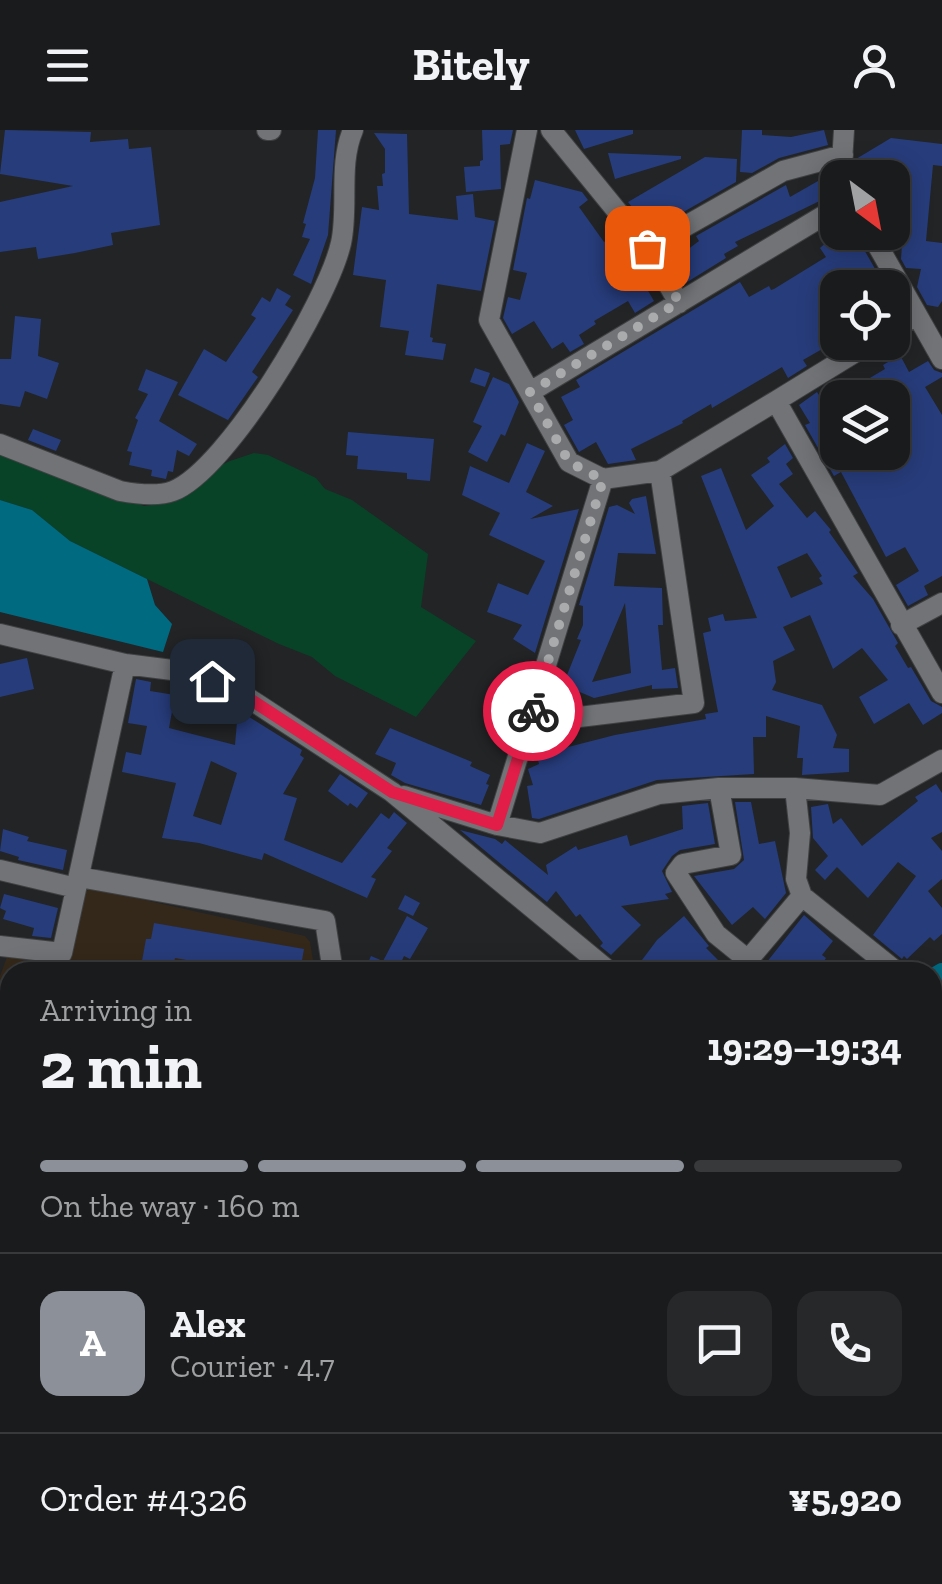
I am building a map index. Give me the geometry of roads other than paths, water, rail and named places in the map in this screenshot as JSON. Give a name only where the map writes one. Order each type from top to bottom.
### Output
[{"type":"street","points":[[0,444],[120,491],[170,492],[197,477],[223,452],[320,299],[341,242],[345,174],[353,130]]},
{"type":"street","points":[[527,130],[489,320],[569,462],[603,480],[660,471],[842,360]]},
{"type":"street","points":[[551,130],[647,248],[679,302]]},
{"type":"street","points":[[842,160],[844,130]]},
{"type":"street","points":[[647,248],[782,171],[842,155]]},
{"type":"street","points":[[530,392],[820,218]]},
{"type":"street","points":[[880,250],[942,358]]},
{"type":"street","points":[[910,319],[917,315]]},
{"type":"street","points":[[776,400],[942,694]]},
{"type":"street","points":[[530,723],[694,703],[660,471]]},
{"type":"street","points":[[497,825],[603,480]]},
{"type":"street","points":[[902,625],[942,603]]},
{"type":"street","points":[[0,634],[125,664],[188,672],[236,690],[392,792],[598,962]]},
{"type":"street","points":[[0,946],[62,954],[125,664]]},
{"type":"street","points":[[392,792],[497,825],[540,832],[659,794],[718,788],[794,788],[880,795],[942,760]]},
{"type":"street","points":[[718,788],[730,855],[682,864],[676,873],[716,934],[748,960],[802,896]]},
{"type":"street","points":[[794,788],[800,833],[796,879],[802,896],[884,962]]},
{"type":"street","points":[[0,870],[325,921],[332,962]]},
{"type":"water","points":[[0,500],[32,510],[70,541],[147,579],[155,605],[172,624],[163,652],[0,612]]}]
